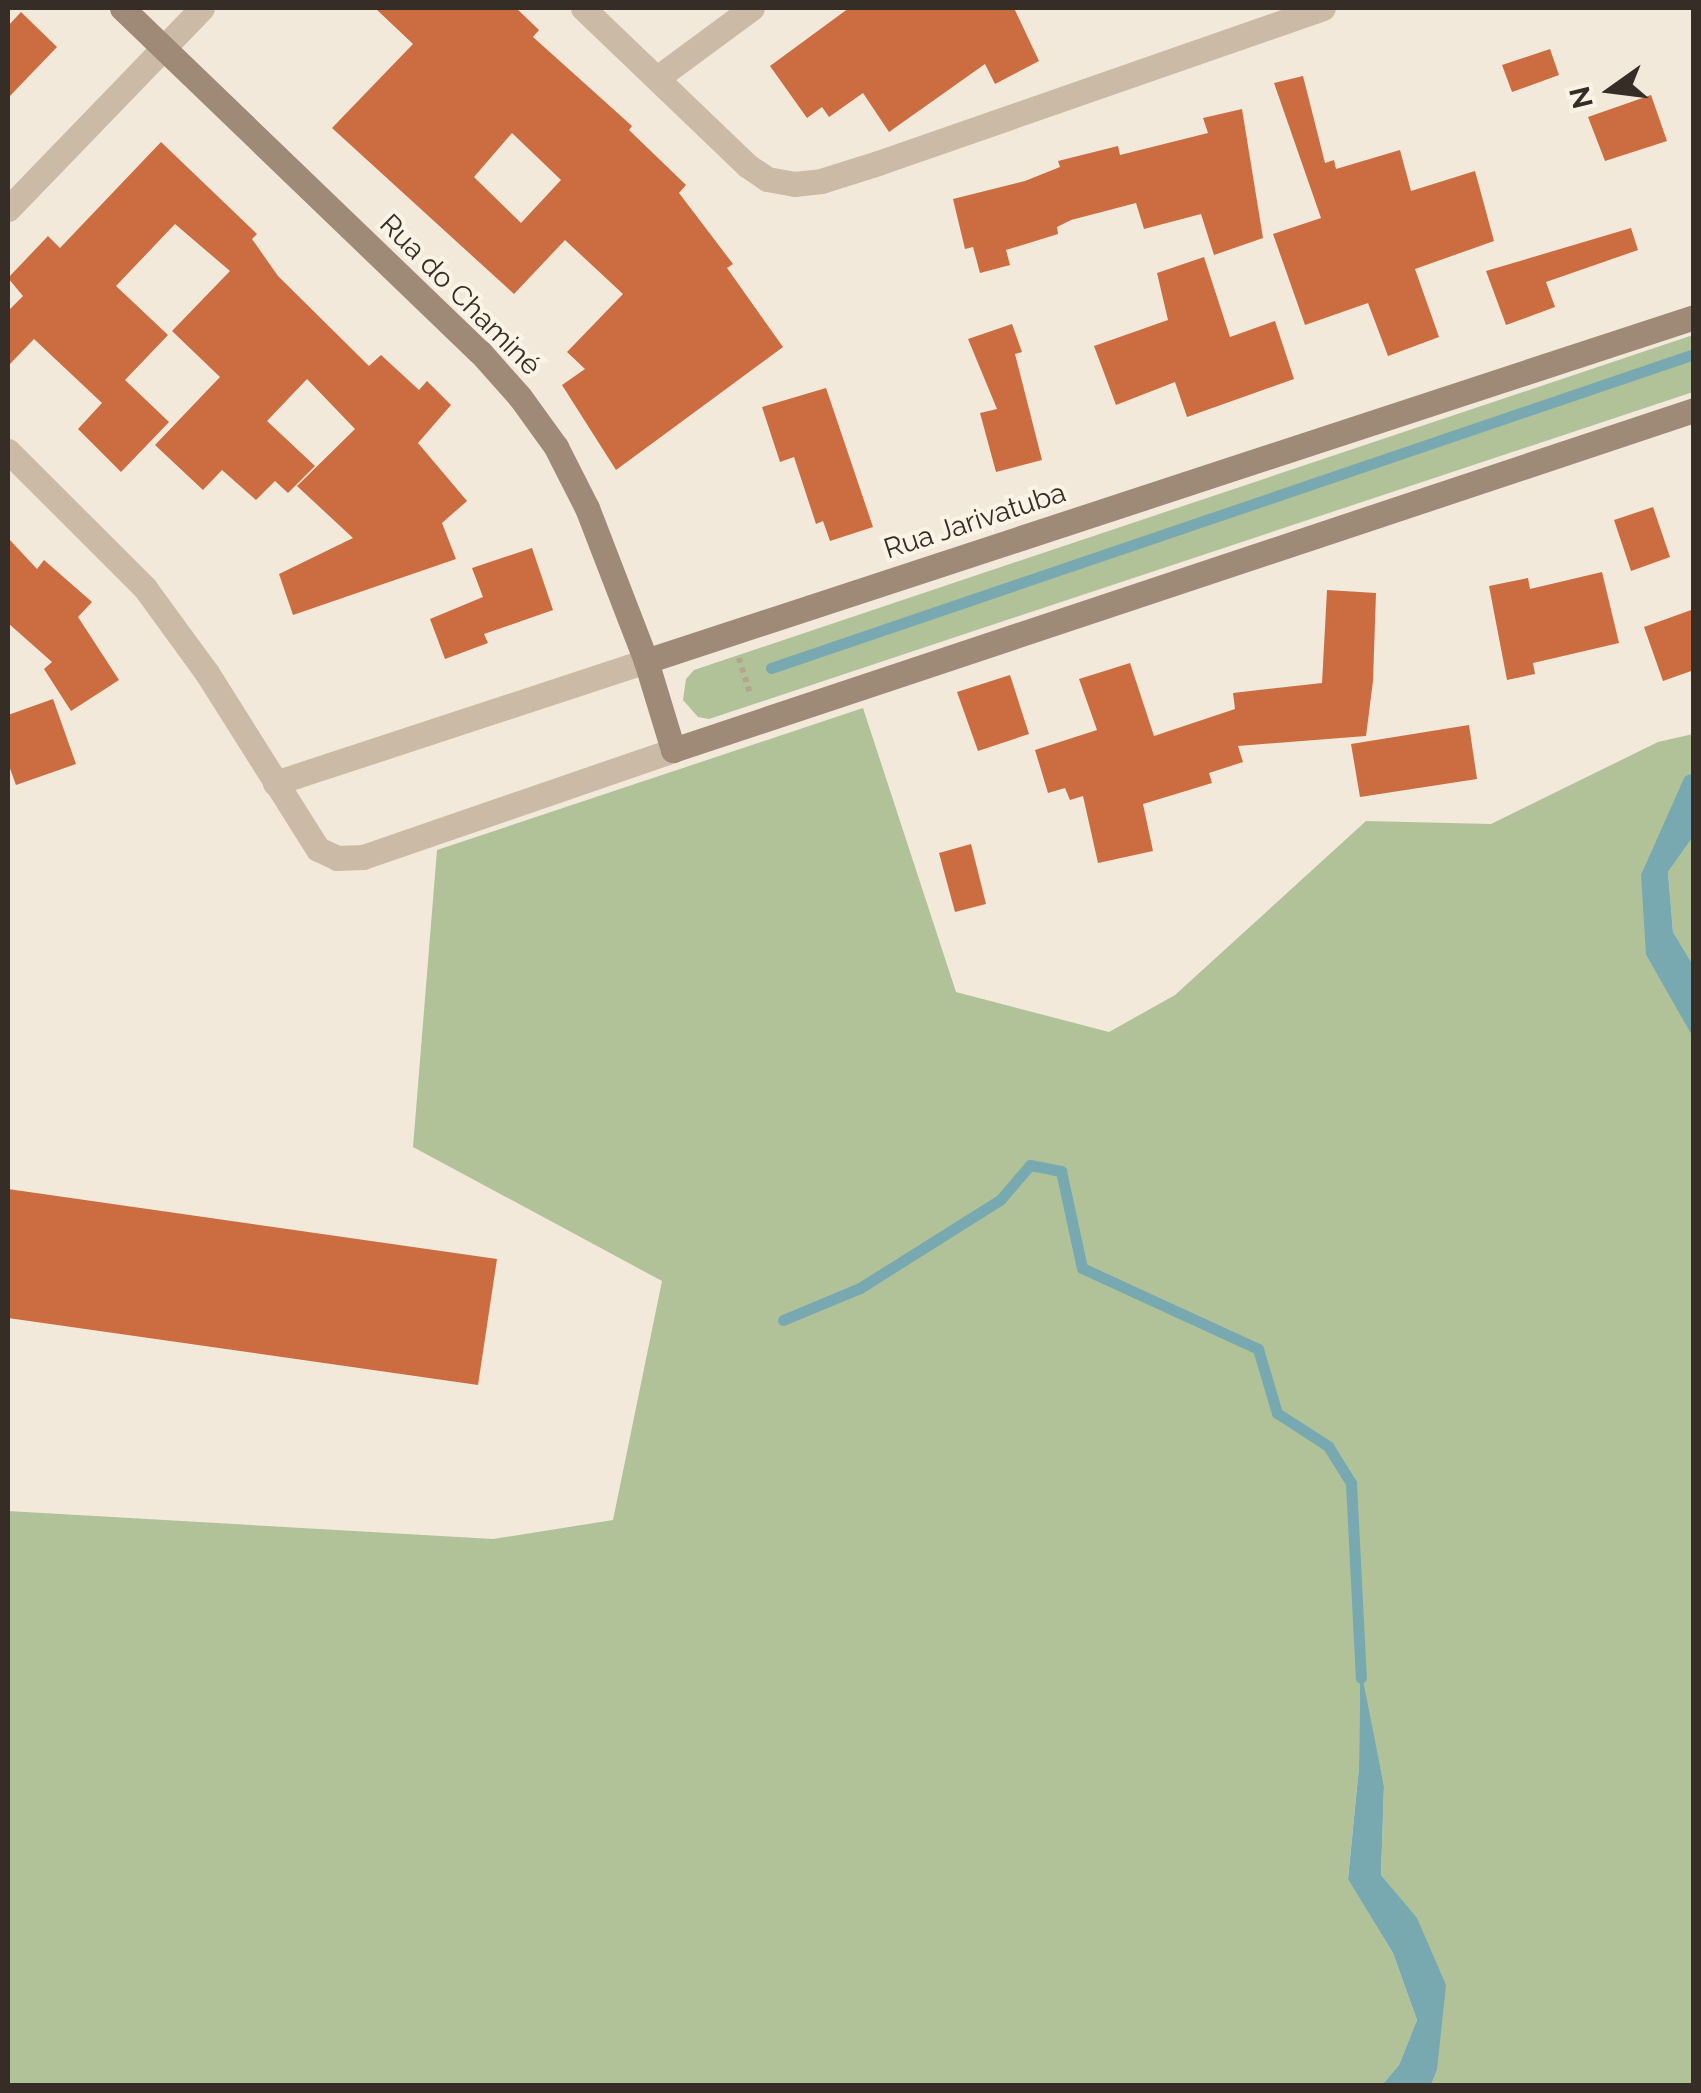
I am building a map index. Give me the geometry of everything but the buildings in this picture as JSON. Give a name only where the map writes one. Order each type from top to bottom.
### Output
[{"type":"street","name":"Rua do Chaminé","points":[[122,8],[480,352],[520,397],[556,446],[587,508],[646,661],[673,750]]},
{"type":"street","points":[[8,210],[202,8]]},
{"type":"street","points":[[583,8],[748,166],[766,178],[807,182],[878,163],[1323,8]]},
{"type":"street","points":[[657,78],[752,8]]},
{"type":"street","name":"Rua Jarivatuba","points":[[275,783],[1694,317]]},
{"type":"street","points":[[8,452],[145,588],[207,673],[318,849],[337,858],[363,857],[1694,410]]},
{"type":"path","points":[[732,633],[758,722]]},
{"type":"green space","points":[[1693,335],[1693,392],[709,719],[698,717],[683,700],[686,679],[694,670]]},
{"type":"green space","points":[[863,708],[956,992],[1109,1032],[1175,995],[1366,821],[1491,824],[1658,742],[1693,734],[1693,773],[1685,776],[1646,955],[1694,1037],[1693,2085],[1431,2085],[1437,2070],[1417,1919],[1381,1875],[1384,1786],[1360,1672],[1359,1767],[1348,1878],[1393,1953],[1417,2020],[1399,2065],[1382,2085],[8,2085],[8,1511],[493,1539],[613,1520],[662,1281],[413,1147],[437,850]]},
{"type":"green space","points":[[1693,837],[1693,965],[1673,932],[1668,872]]},
{"type":"water","points":[[1693,773],[1693,837],[1668,872],[1673,932],[1693,965],[1693,1037],[1646,955],[1641,875],[1685,776]]},
{"type":"water","points":[[1360,1665],[1384,1786],[1381,1875],[1417,1918],[1446,1985],[1437,2070],[1431,2085],[1382,2085],[1399,2065],[1417,2020],[1393,1953],[1348,1879],[1359,1767]]},
{"type":"waterway","points":[[771,668],[1694,354]]},
{"type":"waterway","points":[[783,1320],[860,1288],[1000,1200],[1030,1165],[1061,1171],[1082,1268],[1258,1349],[1277,1413],[1328,1446],[1351,1483],[1361,1678]]}]
